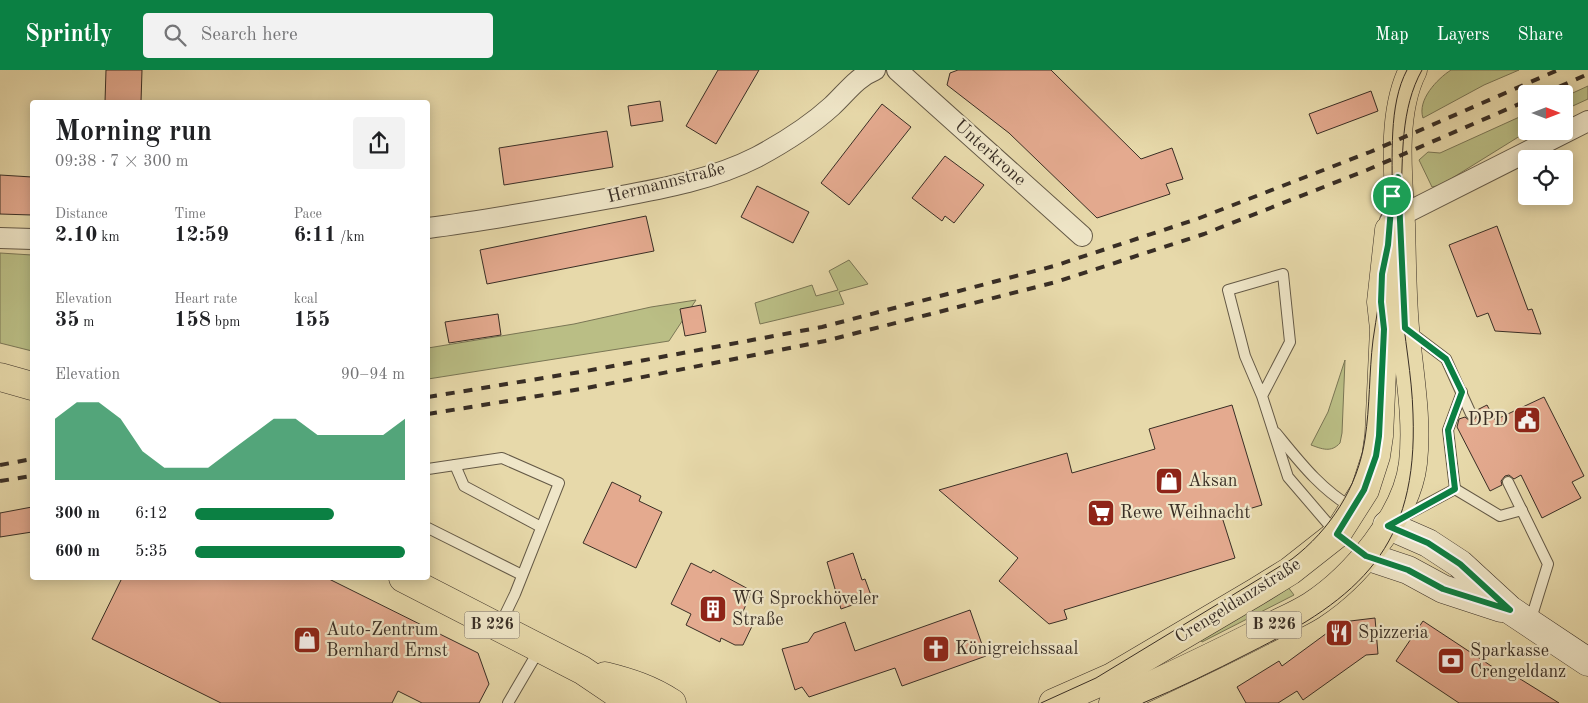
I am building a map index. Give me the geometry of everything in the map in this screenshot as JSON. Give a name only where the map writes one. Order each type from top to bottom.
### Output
[{"type":"main road","name":"B 226","points":[[1388,526],[1402,502],[1412,465],[1414,435],[1411,373],[1395,328],[1381,302],[1395,218],[1392,196],[1398,177],[1400,117],[1408,81],[1413,70]]},
{"type":"main road","name":"B 226","points":[[1354,508],[1364,490],[1376,456],[1395,328]]},
{"type":"main road","points":[[0,377],[30,385]]},
{"type":"main road","points":[[1354,508],[1388,526],[1428,543],[1460,564],[1520,617],[1588,662]]},
{"type":"main road","name":"Crengeldanzstraße","points":[[1116,691],[1290,571],[1337,534],[1354,508]]},
{"type":"main road","name":"Crengeldanzstraße","points":[[1053,703],[1116,691],[1238,644],[1311,606],[1366,556],[1388,526]]},
{"type":"main road","points":[[1337,534],[1366,556],[1408,570],[1443,589],[1520,617]]},
{"type":"main road","name":"B 226","points":[[407,580],[582,670],[631,703]]},
{"type":"main road","points":[[582,670],[628,681],[657,693],[672,703]]},
{"type":"street","name":"Hermannstraße","points":[[430,228],[495,219],[653,190],[713,175],[755,158],[797,134],[832,106],[852,85],[875,70]]},
{"type":"street","name":"Unterkrone","points":[[897,70],[1082,236]]},
{"type":"street","points":[[1395,218],[1588,121]]},
{"type":"street","points":[[0,238],[30,239]]},
{"type":"lane","points":[[1262,396],[1290,342],[1283,274],[1228,290],[1245,356],[1262,396],[1288,477],[1337,534]]},
{"type":"lane","points":[[1395,328],[1446,359],[1471,414]]},
{"type":"lane","points":[[1455,489],[1448,430],[1462,392]]},
{"type":"lane","points":[[1272,428],[1308,471],[1330,492],[1354,508]]},
{"type":"lane","points":[[430,469],[502,458],[558,482],[522,575],[498,628]]},
{"type":"lane","points":[[455,465],[464,486],[541,527]]},
{"type":"lane","points":[[1508,482],[1548,564],[1520,617]]},
{"type":"lane","points":[[1388,526],[1455,489]]},
{"type":"lane","points":[[1455,489],[1500,516],[1522,510]]},
{"type":"lane","points":[[430,529],[522,575]]},
{"type":"lane","points":[[509,703],[539,649]]},
{"type":"green space","points":[[1451,70],[1519,70],[1484,85],[1423,118],[1423,104],[1426,97],[1434,84]]},
{"type":"green space","points":[[1588,86],[1588,99],[1573,106],[1573,93]]},
{"type":"green space","points":[[1518,118],[1518,137],[1441,185],[1432,187],[1419,160],[1428,152],[1440,153]]},
{"type":"green space","points":[[0,253],[30,255],[30,350],[0,343]]},
{"type":"green space","points":[[849,260],[868,284],[839,292],[844,304],[760,324],[755,303],[812,285],[816,296],[838,290],[829,271]]},
{"type":"green space","points":[[696,300],[669,341],[430,379],[430,348],[574,324],[651,307]]},
{"type":"green space","points":[[1345,360],[1340,443],[1330,449],[1319,448],[1311,445],[1328,412]]},
{"type":"green space","points":[[1288,587],[1294,595],[1202,642],[1200,639]]},
{"type":"building","points":[[106,70],[142,70],[141,100],[105,100]]},
{"type":"building","points":[[718,70],[759,70],[716,144],[686,126]]},
{"type":"building","points":[[958,70],[1051,70],[1141,159],[1172,148],[1183,179],[1166,184],[1170,194],[1097,218],[1009,133],[947,85],[950,73]]},
{"type":"building","points":[[1371,91],[1378,111],[1317,134],[1309,114]]},
{"type":"building","points":[[660,101],[663,121],[631,126],[628,106]]},
{"type":"building","points":[[882,104],[911,127],[849,205],[821,183]]},
{"type":"building","points":[[607,131],[613,167],[504,185],[499,148]]},
{"type":"building","points":[[945,156],[984,185],[954,223],[945,216],[942,221],[912,198]]},
{"type":"building","points":[[0,175],[30,177],[30,215],[0,214]]},
{"type":"building","points":[[757,186],[809,212],[793,243],[741,217]]},
{"type":"building","points":[[646,216],[654,251],[487,284],[480,250]]},
{"type":"building","points":[[1497,226],[1528,310],[1532,309],[1541,334],[1495,331],[1488,313],[1477,317],[1449,245]]},
{"type":"building","points":[[701,305],[706,332],[685,336],[680,309]]},
{"type":"building","points":[[498,314],[501,335],[449,343],[445,322]]},
{"type":"building","points":[[1544,397],[1584,476],[1572,482],[1581,498],[1542,518],[1521,475],[1514,479],[1509,475],[1505,476],[1501,481],[1502,485],[1490,491],[1457,427],[1459,419],[1465,417],[1470,421],[1474,420],[1478,415],[1477,410],[1487,405],[1495,420]]},
{"type":"building","name":"Rewe Weihnacht","points":[[1232,405],[1262,505],[1222,517],[1235,558],[1064,610],[1067,619],[1049,624],[999,581],[1018,558],[939,490],[1067,453],[1072,473],[1155,449],[1149,429]]},
{"type":"building","points":[[612,482],[641,496],[639,501],[662,512],[636,568],[583,543]]},
{"type":"building","points":[[30,507],[30,532],[0,537],[0,513]]},
{"type":"building","points":[[853,553],[862,580],[865,579],[872,598],[841,609],[827,562]]},
{"type":"building","name":"WG Sprockhöveler Straße","points":[[691,563],[711,573],[713,570],[752,591],[741,616],[754,622],[743,645],[735,645],[721,638],[720,642],[686,625],[691,614],[671,604]]},
{"type":"building","name":"Auto-Zentrum Bernhard Ernst","points":[[121,580],[331,580],[478,653],[489,684],[479,703],[422,703],[398,691],[392,703],[221,703],[92,639]]},
{"type":"building","points":[[970,610],[986,656],[902,686],[895,668],[809,697],[802,687],[795,690],[782,649],[808,642],[814,633],[845,622],[855,651]]},
{"type":"building","points":[[1375,618],[1378,654],[1366,655],[1303,700],[1297,691],[1278,703],[1246,703],[1237,687],[1279,661],[1282,666],[1342,622]]},
{"type":"building","points":[[1423,621],[1514,681],[1517,677],[1559,703],[1459,703],[1396,661]]},
{"type":"tram line","points":[[1041,703],[1096,678],[1292,559],[1318,535],[1340,506],[1356,474],[1365,439],[1373,340],[1391,215],[1394,115],[1401,84],[1407,70]]},
{"type":"tram line","points":[[1143,703],[1249,653],[1323,611],[1351,588],[1375,562],[1393,533],[1405,500],[1412,460],[1413,414],[1410,370],[1401,298],[1400,237],[1406,117],[1415,85],[1422,70]]},
{"type":"railway","points":[[430,397],[586,371],[822,327],[1054,266],[1197,219],[1370,152],[1558,70]]},
{"type":"railway","points":[[1563,85],[1588,74]]},
{"type":"railway","points":[[430,414],[587,388],[825,341],[1056,282],[1204,234],[1367,170],[1518,104]]},
{"type":"railway","points":[[0,465],[30,459]]},
{"type":"railway","points":[[0,481],[30,476]]},
{"type":"place","name":"DPD","points":[[1527,420]]},
{"type":"place","name":"Aksan","points":[[1169,481]]},
{"type":"place","name":"Rewe Weihnacht","points":[[1101,513]]},
{"type":"place","name":"WG Sprockhöveler Straße","points":[[713,609]]},
{"type":"place","name":"Spizzeria","points":[[1339,633]]},
{"type":"place","name":"Auto-Zentrum Bernhard Ernst","points":[[307,640]]},
{"type":"place","name":"Königreichssaal","points":[[936,649]]},
{"type":"place","name":"Sparkasse Crengeldanz","points":[[1451,661]]},
{"type":"route","points":[[1398,177],[1405,328],[1446,359],[1462,392],[1448,430],[1455,489],[1388,526],[1428,543],[1460,564],[1510,610],[1443,589],[1408,570],[1376,561],[1366,556],[1337,534],[1364,490],[1376,456],[1379,436],[1384,329],[1381,302],[1382,274],[1388,245],[1392,196],[1398,177]]}]
